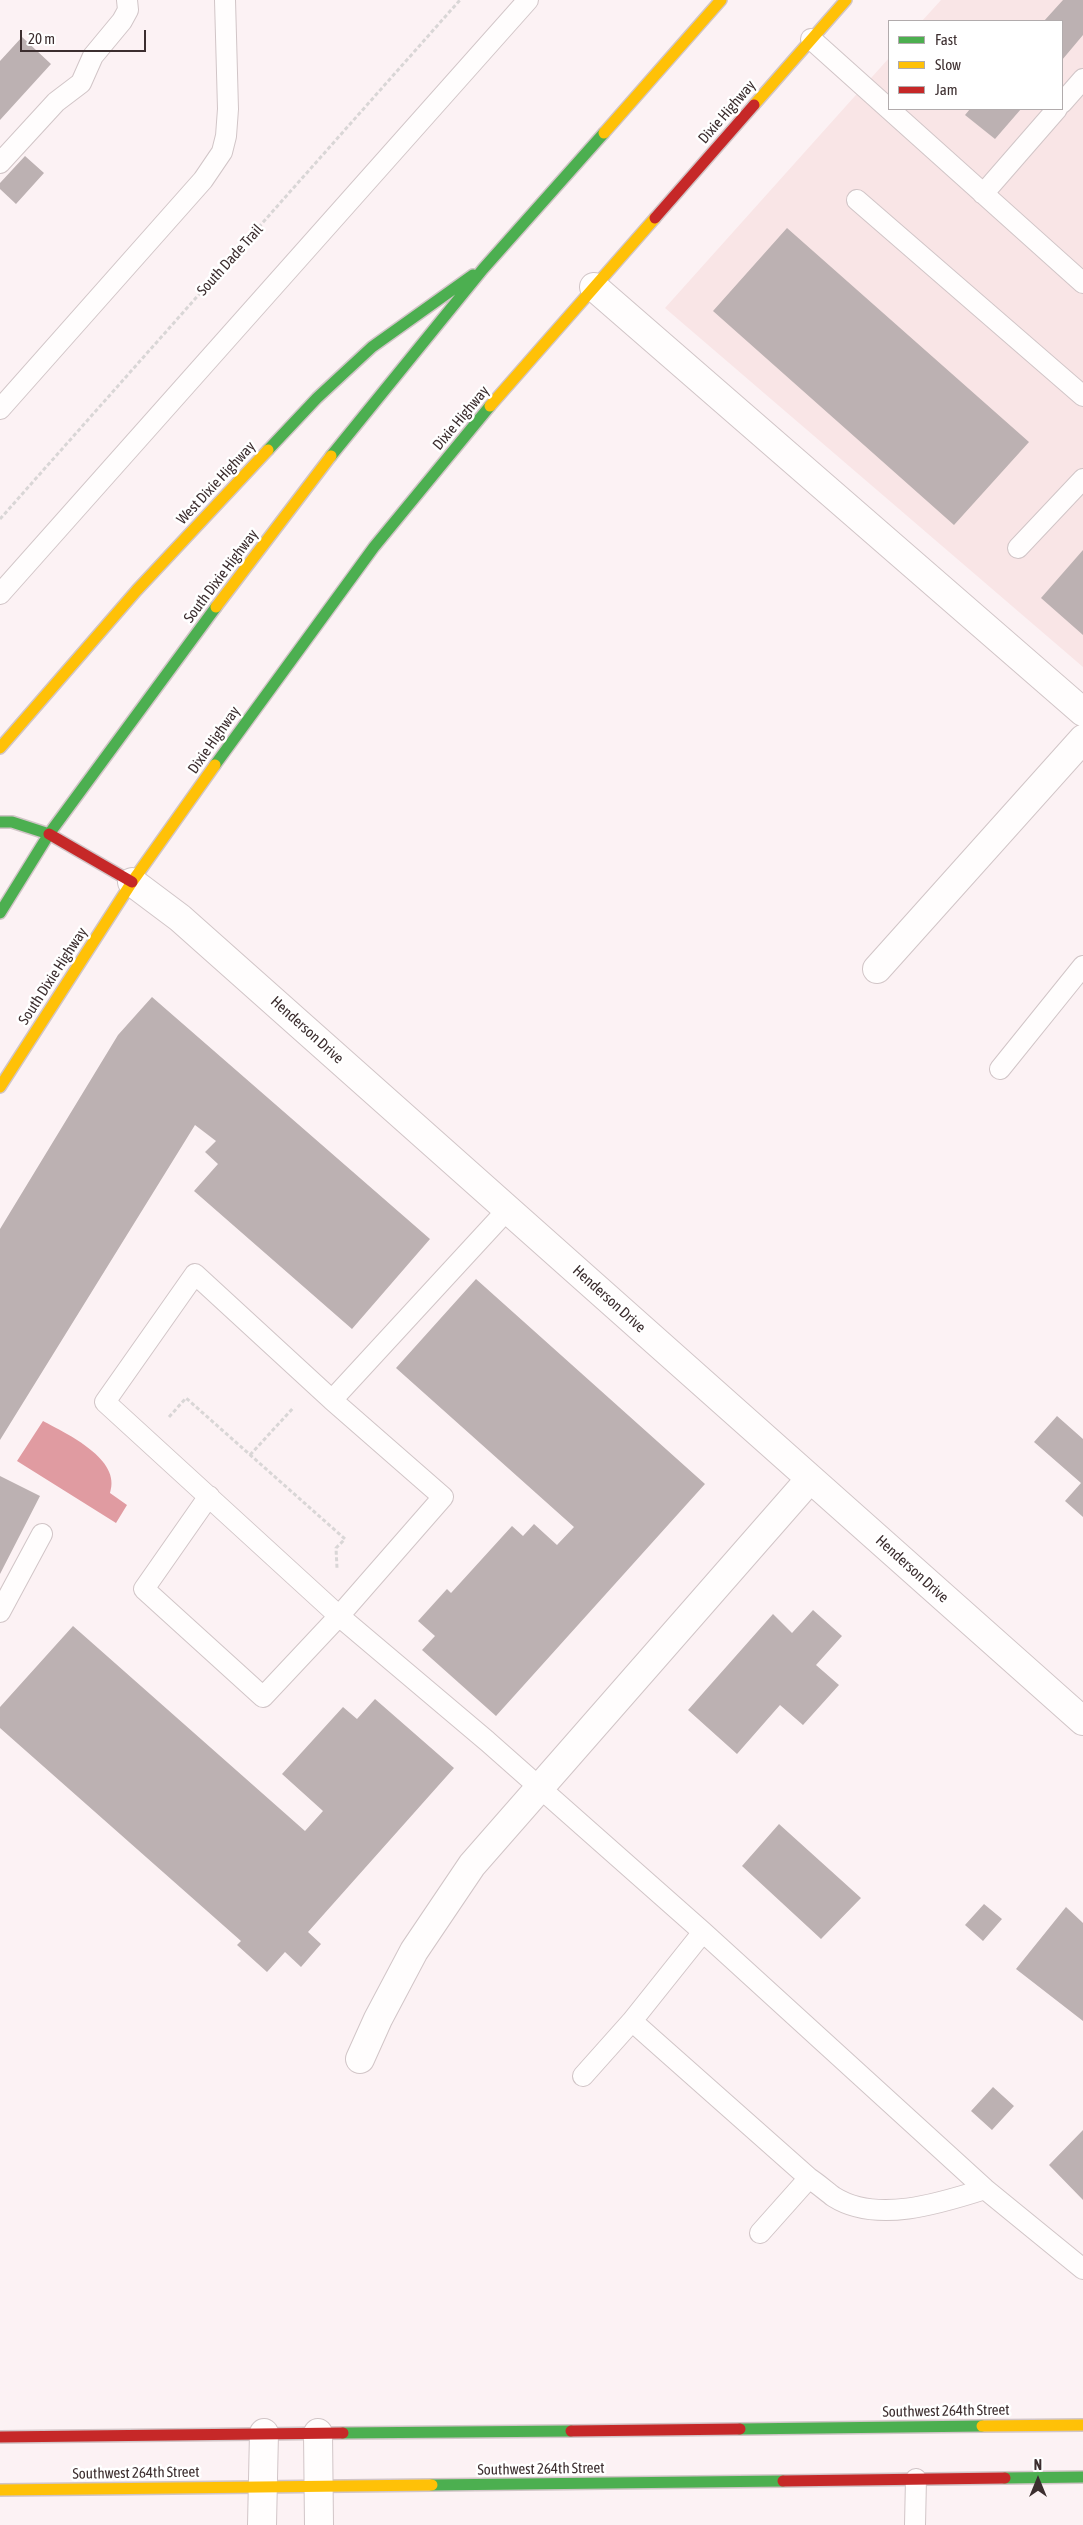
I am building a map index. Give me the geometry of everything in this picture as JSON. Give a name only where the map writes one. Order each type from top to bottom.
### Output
[{"type":"main road","points":[[483,269],[721,0]]},
{"type":"main road","name":"Dixie Highway","points":[[132,882],[270,688],[374,547],[473,425],[846,0]]},
{"type":"main road","name":"West Dixie Highway","points":[[0,748],[137,590],[317,398],[372,347],[483,269]]},
{"type":"main road","name":"South Dixie Highway","points":[[0,913],[49,834],[207,618],[307,487],[483,269]]},
{"type":"main road","points":[[0,822],[12,822],[49,834],[132,882]]},
{"type":"main road","name":"South Dixie Highway","points":[[0,1087],[132,882]]},
{"type":"main road","name":"Southwest 264th Street","points":[[0,2437],[1083,2425]]},
{"type":"main road","name":"Southwest 264th Street","points":[[0,2490],[1083,2477]]},
{"type":"street","points":[[594,287],[1083,712]]},
{"type":"street","points":[[877,969],[1083,739]]},
{"type":"street","name":"Henderson Drive","points":[[132,882],[180,918],[1083,1720]]},
{"type":"street","points":[[360,2059],[395,1984],[439,1912],[494,1837],[810,1479]]},
{"type":"street","points":[[262,2525],[264,2433]]},
{"type":"street","points":[[318,2433],[319,2525]]},
{"type":"lane","points":[[0,163],[56,102],[81,83],[93,56],[122,21],[128,10],[127,0]]},
{"type":"lane","points":[[0,408],[203,180],[222,152],[228,109],[225,0]]},
{"type":"lane","points":[[0,594],[528,0]]},
{"type":"lane","points":[[811,39],[888,108]]},
{"type":"lane","points":[[1063,102],[1083,79]]},
{"type":"lane","points":[[890,110],[1083,283]]},
{"type":"lane","points":[[983,194],[1056,110]]},
{"type":"lane","points":[[857,200],[1083,396]]},
{"type":"lane","points":[[1018,548],[1083,478]]},
{"type":"lane","points":[[1000,1069],[1083,966]]},
{"type":"lane","points":[[332,1400],[508,1209]]},
{"type":"lane","points":[[209,1496],[144,1589],[262,1697],[339,1616],[443,1497],[332,1400],[196,1274],[105,1402],[209,1496],[339,1616],[540,1787],[703,1932],[985,2189],[1083,2269]]},
{"type":"lane","points":[[0,1612],[42,1534]]},
{"type":"lane","points":[[583,2076],[632,2021],[703,1932]]},
{"type":"lane","points":[[632,2021],[835,2198],[857,2206],[878,2209],[934,2205],[985,2189]]},
{"type":"lane","points":[[760,2233],[810,2178]]},
{"type":"lane","points":[[915,2525],[916,2479]]},
{"type":"path","name":"South Dade Trail","points":[[0,519],[460,0]]},
{"type":"path","points":[[166,1420],[186,1398],[345,1539],[336,1548],[337,1571]]},
{"type":"path","points":[[250,1455],[295,1406]]},
{"type":"shaded area","points":[[941,0],[1083,0],[1083,667],[665,308],[888,59],[888,110],[1063,110],[1063,20],[923,20]]},
{"type":"shaded area","points":[[43,1421],[90,1449],[108,1469],[112,1481],[110,1493],[127,1505],[116,1523],[17,1461]]},
{"type":"building","points":[[1063,0],[1083,0],[1083,35],[1063,59],[1063,20],[1045,20]]},
{"type":"building","points":[[22,37],[51,64],[0,120],[0,61]]},
{"type":"building","points":[[969,110],[1020,110],[995,139],[965,115]]},
{"type":"building","points":[[25,156],[44,173],[16,204],[0,189],[0,183]]},
{"type":"building","points":[[787,228],[1029,442],[954,525],[713,311]]},
{"type":"building","points":[[1083,550],[1083,635],[1041,598]]},
{"type":"building","points":[[152,997],[430,1239],[352,1329],[194,1191],[218,1164],[205,1152],[216,1141],[195,1125],[0,1440],[0,1229],[118,1035]]},
{"type":"building","points":[[476,1279],[705,1484],[496,1716],[422,1650],[435,1636],[418,1621],[447,1589],[451,1593],[512,1526],[523,1536],[534,1524],[557,1545],[574,1527],[396,1368]]},
{"type":"building","points":[[1057,1416],[1083,1439],[1083,1517],[1065,1501],[1081,1483],[1034,1442]]},
{"type":"building","points":[[0,1476],[40,1496],[0,1574]]},
{"type":"building","points":[[813,1610],[842,1636],[816,1665],[839,1685],[803,1725],[780,1705],[737,1754],[688,1710],[773,1614],[792,1633]]},
{"type":"building","points":[[73,1626],[305,1831],[323,1811],[282,1774],[343,1707],[357,1719],[375,1699],[454,1768],[308,1932],[321,1944],[301,1967],[285,1952],[267,1972],[237,1945],[241,1941],[0,1728],[0,1707]]},
{"type":"building","points":[[779,1824],[861,1898],[821,1939],[742,1866]]},
{"type":"building","points":[[984,1904],[1002,1919],[983,1941],[965,1925]]},
{"type":"building","points":[[1066,1907],[1083,1923],[1083,2021],[1016,1969]]},
{"type":"building","points":[[993,2087],[1014,2106],[992,2130],[971,2111]]},
{"type":"building","points":[[1083,2130],[1083,2200],[1049,2165]]},
{"type":"traffic: fast","points":[[331,456],[483,269],[604,133]]},
{"type":"traffic: fast","points":[[268,450],[317,398],[372,347],[473,275]]},
{"type":"traffic: fast","points":[[215,765],[374,547],[490,406]]},
{"type":"traffic: fast","points":[[0,913],[49,834],[216,607]]},
{"type":"traffic: fast","points":[[0,822],[12,822],[49,834]]},
{"type":"traffic: fast","points":[[740,2429],[982,2426]]},
{"type":"traffic: fast","points":[[343,2433],[571,2431]]},
{"type":"traffic: fast","points":[[1005,2478],[1083,2477]]},
{"type":"traffic: fast","points":[[432,2485],[783,2481]]},
{"type":"traffic: slow","points":[[604,133],[721,0]]},
{"type":"traffic: slow","points":[[754,105],[846,0]]},
{"type":"traffic: slow","points":[[490,406],[655,218]]},
{"type":"traffic: slow","points":[[0,748],[137,590],[268,450]]},
{"type":"traffic: slow","points":[[216,607],[331,456]]},
{"type":"traffic: slow","points":[[0,1087],[132,882],[215,765]]},
{"type":"traffic: slow","points":[[982,2426],[1083,2425]]},
{"type":"traffic: slow","points":[[0,2490],[432,2485]]},
{"type":"traffic: jam","points":[[655,218],[754,105]]},
{"type":"traffic: jam","points":[[49,834],[132,882]]},
{"type":"traffic: jam","points":[[571,2431],[740,2429]]},
{"type":"traffic: jam","points":[[0,2437],[343,2433]]},
{"type":"traffic: jam","points":[[783,2481],[1005,2478]]}]
